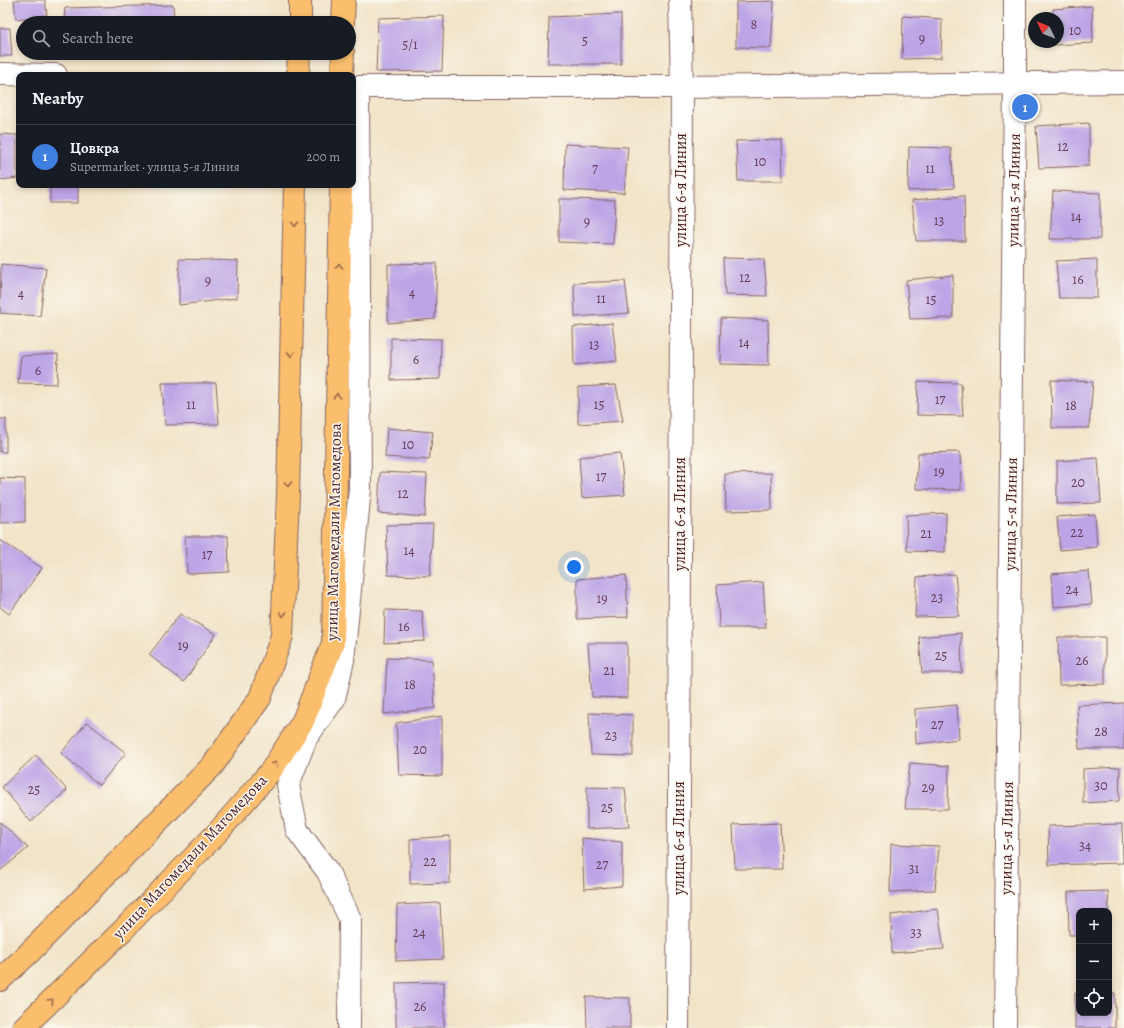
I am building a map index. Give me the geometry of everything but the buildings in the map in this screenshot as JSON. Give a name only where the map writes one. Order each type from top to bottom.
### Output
[{"type":"main road","points":[[300,0],[300,16]]},
{"type":"main road","points":[[343,16],[344,0]]},
{"type":"main road","points":[[298,72],[299,60]]},
{"type":"main road","points":[[345,60],[348,72]]},
{"type":"main road","points":[[0,980],[213,765],[260,698],[282,636],[288,494],[296,188]]},
{"type":"main road","name":"улица Магомедали Магомедова","points":[[23,1028],[122,931],[218,832],[270,772],[303,721],[333,643],[341,188]]},
{"type":"street","name":"улица 6-я Линия","points":[[678,1028],[682,87],[680,0]]},
{"type":"street","name":"улица 5-я Линия","points":[[1005,1028],[1016,83],[1015,0]]},
{"type":"street","points":[[0,74],[16,74]]},
{"type":"street","points":[[356,83],[682,87],[1124,82]]},
{"type":"street","points":[[349,1028],[350,919],[328,872],[297,830],[288,785],[306,738],[334,699],[344,652],[360,489],[353,188]]},
{"type":"place","name":"Цовкра","points":[[1025,107]]}]
